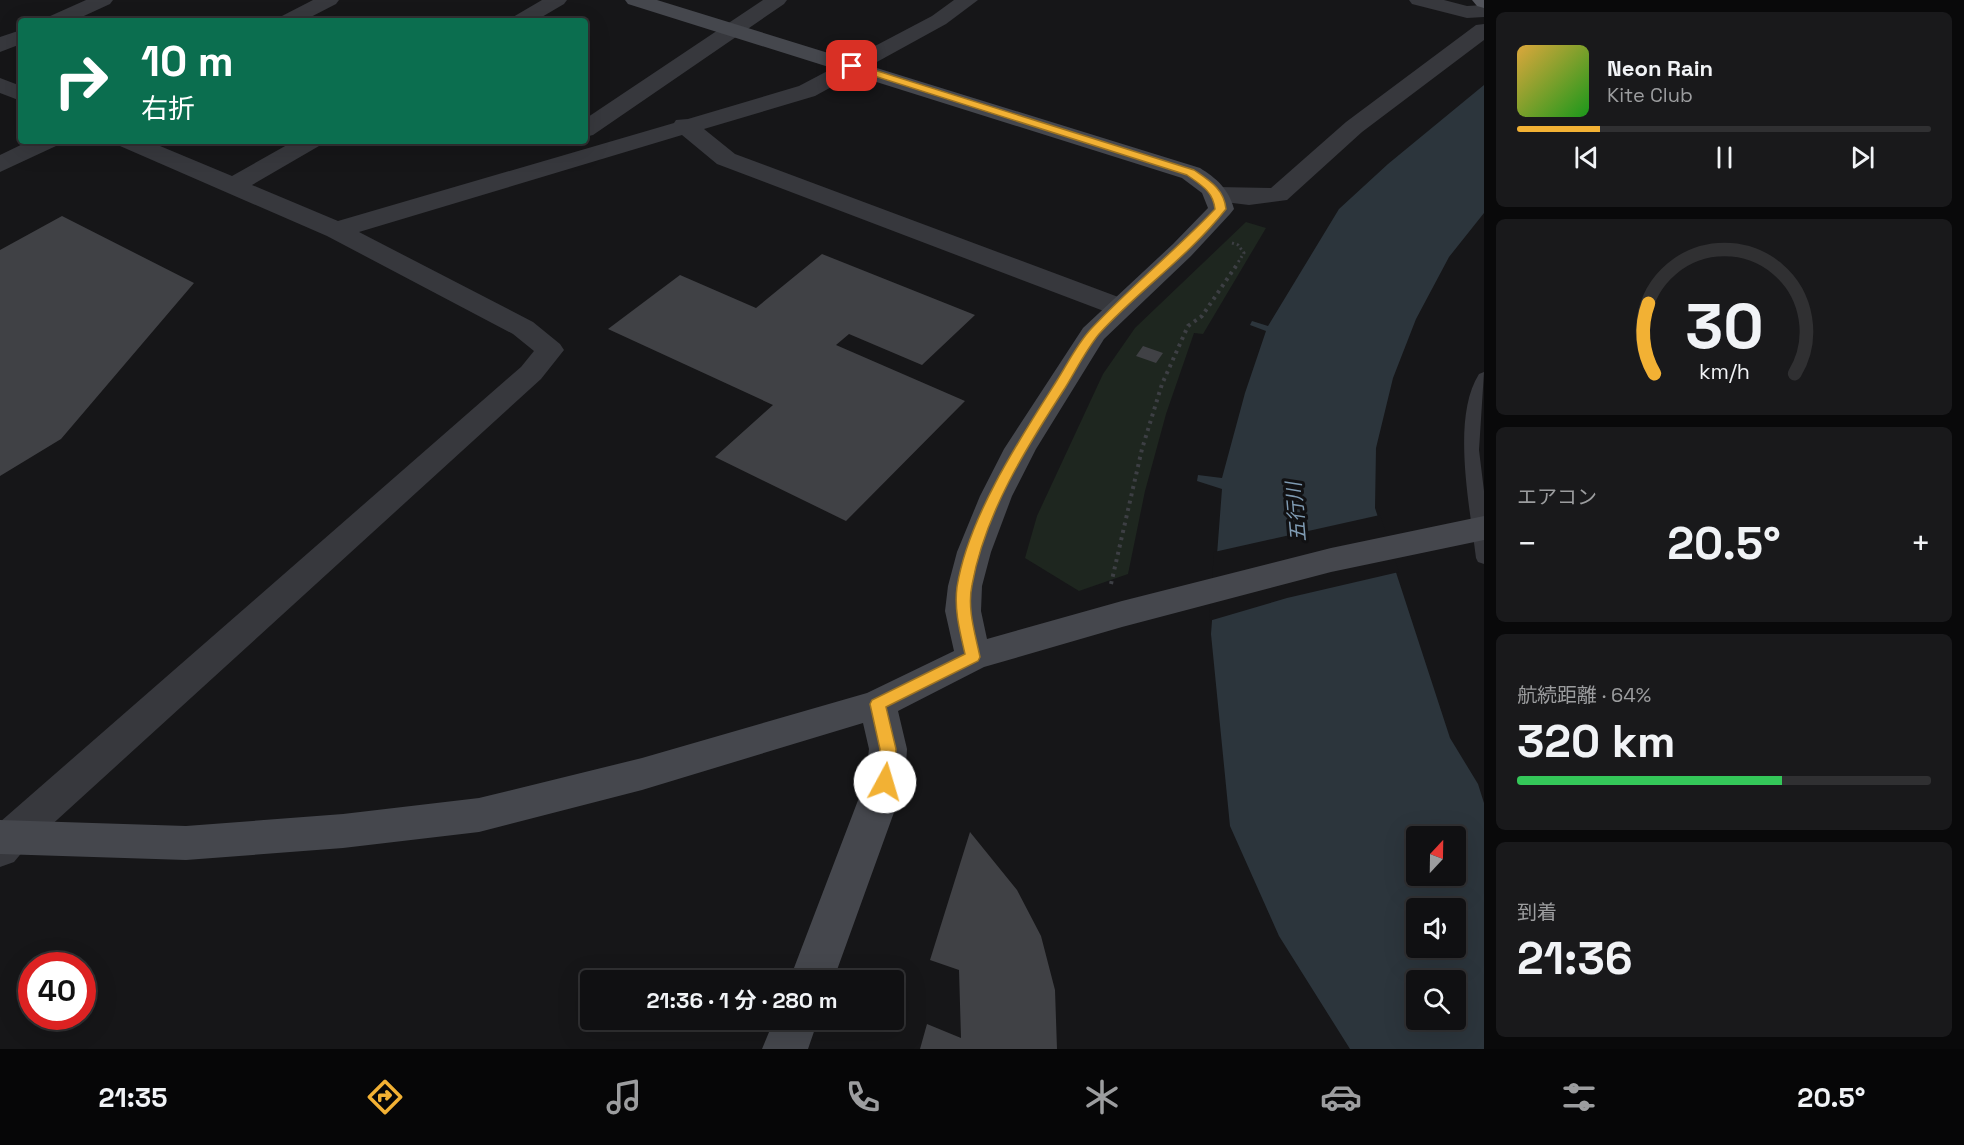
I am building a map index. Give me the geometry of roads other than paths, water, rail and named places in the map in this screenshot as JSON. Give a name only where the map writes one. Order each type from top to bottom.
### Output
[{"type":"street","points":[[62,18],[103,0]]},
{"type":"street","points":[[293,18],[329,0]]},
{"type":"street","points":[[525,18],[556,0]]},
{"type":"street","points":[[634,0],[1191,173],[1211,186],[1217,195],[1221,209],[1182,250],[1093,334],[1062,380],[996,496],[974,552],[964,586],[963,611],[973,657]]},
{"type":"street","points":[[588,128],[735,31],[777,0]]},
{"type":"street","points":[[336,230],[684,125],[807,91],[939,20],[968,0]]},
{"type":"street","points":[[1419,0],[1467,12],[1484,11]]},
{"type":"street","points":[[1217,195],[1249,197],[1278,195],[1354,127],[1484,30]]},
{"type":"street","points":[[0,45],[18,37]]},
{"type":"street","points":[[0,85],[18,93]]},
{"type":"street","points":[[684,125],[726,159],[1119,307]]},
{"type":"street","points":[[0,165],[42,144]]},
{"type":"street","points":[[3,841],[531,373],[549,350],[523,328],[336,230],[135,144]]},
{"type":"street","points":[[233,186],[306,144]]},
{"type":"street","points":[[518,175],[564,144]]},
{"type":"street","points":[[3,841],[186,843],[343,831],[478,815],[642,774],[878,704],[973,657],[1115,603],[1331,560],[1477,537]]},
{"type":"street","points":[[815,970],[885,782],[888,749],[878,704]]},
{"type":"street","points":[[785,1049],[792,1030]]},
{"type":"lane","points":[[1477,537],[1471,450],[1476,394],[1484,376]]},
{"type":"water","name":"五行川","points":[[1484,85],[1484,213],[1449,257],[1416,319],[1393,378],[1376,448],[1375,508],[1450,738],[1478,784],[1484,803],[1484,1049],[1350,1049],[1279,936],[1230,826],[1211,634],[1222,489],[1197,481],[1198,475],[1222,478],[1245,393],[1266,331],[1250,325],[1252,321],[1268,326],[1339,209],[1388,164]]}]
